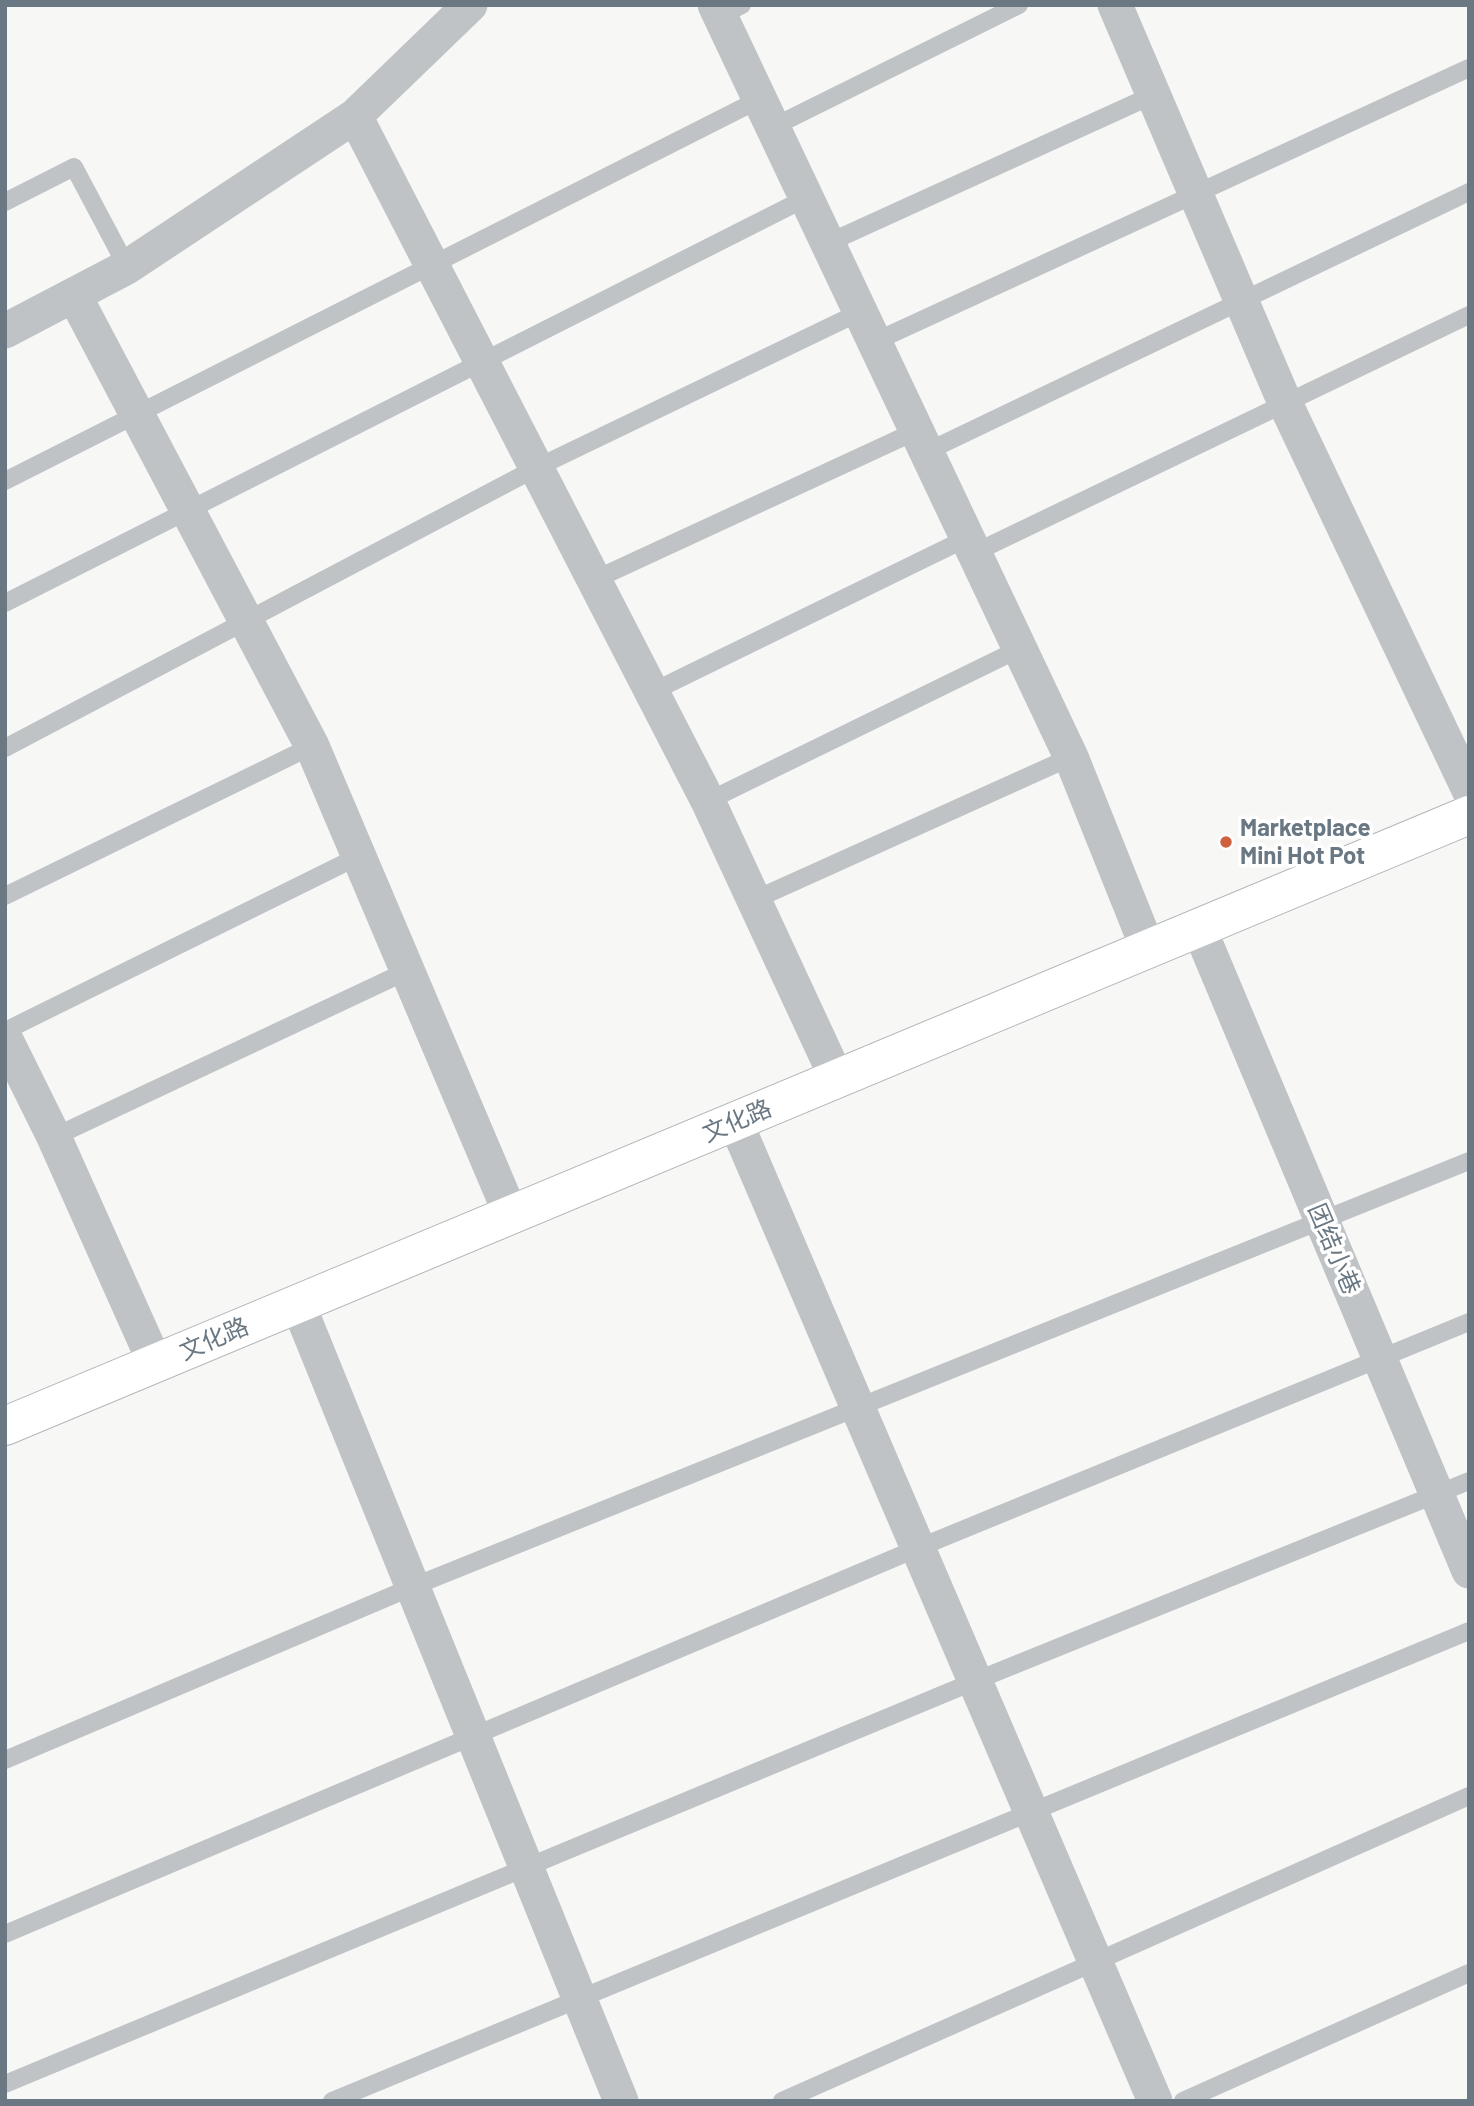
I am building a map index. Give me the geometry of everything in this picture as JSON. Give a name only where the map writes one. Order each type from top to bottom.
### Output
[{"type":"main road","name":"文化路","points":[[5,1426],[1469,815]]},
{"type":"street","points":[[5,331],[127,267],[355,116],[470,5]]},
{"type":"street","points":[[1115,5],[1285,403],[1469,790]]},
{"type":"street","points":[[726,9],[766,113],[1071,757],[1148,949]]},
{"type":"street","points":[[355,116],[708,801],[837,1079]]},
{"type":"street","points":[[74,295],[312,746],[511,1215]]},
{"type":"street","name":"团结小巷","points":[[1199,928],[1469,1571]]},
{"type":"street","points":[[5,1038],[54,1137],[156,1363]]},
{"type":"street","points":[[735,1122],[1154,2101]]},
{"type":"street","points":[[298,1304],[621,2101]]},
{"type":"lane","points":[[5,481],[432,265],[766,113],[1019,5]]},
{"type":"lane","points":[[5,748],[536,468],[867,327],[1195,193],[1469,68]]},
{"type":"lane","points":[[828,243],[1153,95]]},
{"type":"lane","points":[[5,202],[74,167],[127,267]]},
{"type":"lane","points":[[594,580],[1241,301],[1469,192]]},
{"type":"lane","points":[[5,603],[806,198]]},
{"type":"lane","points":[[652,692],[1285,403],[1469,315]]},
{"type":"lane","points":[[708,801],[1019,649]]},
{"type":"lane","points":[[5,897],[312,746]]},
{"type":"lane","points":[[754,900],[1071,757]]},
{"type":"lane","points":[[5,1031],[359,856]]},
{"type":"lane","points":[[54,1137],[407,971]]},
{"type":"lane","points":[[5,1760],[412,1587],[1469,1161]]},
{"type":"lane","points":[[5,1934],[918,1548],[1469,1322]]},
{"type":"lane","points":[[5,2084],[975,1681],[1469,1481]]},
{"type":"lane","points":[[332,2101],[1469,1631]]},
{"type":"lane","points":[[782,2101],[1469,1796]]},
{"type":"lane","points":[[1183,2101],[1469,1973]]},
{"type":"place","name":"Marketplace Mini Hot Pot","points":[[1226,842]]}]
